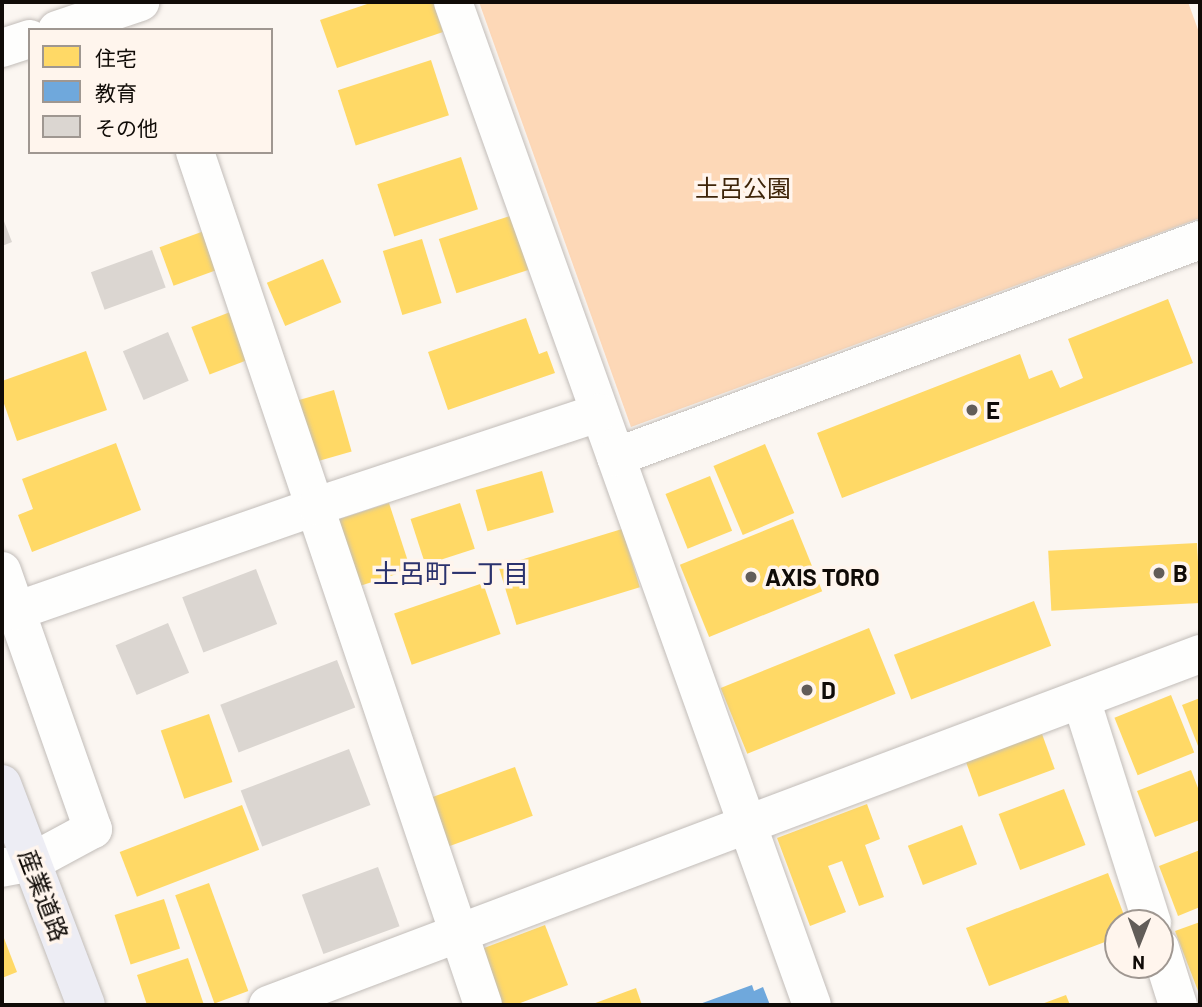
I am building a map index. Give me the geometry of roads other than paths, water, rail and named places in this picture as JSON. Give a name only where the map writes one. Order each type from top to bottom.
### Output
[{"type":"main road","name":"産業道路","points":[[2,784],[17,865],[86,1005]]},
{"type":"street","points":[[63,28],[142,2],[152,28]]},
{"type":"street","points":[[453,2],[813,1005]]},
{"type":"street","points":[[2,48],[28,40]]},
{"type":"street","points":[[196,154],[317,506],[483,1005]]},
{"type":"street","points":[[616,457],[1200,240]]},
{"type":"street","points":[[16,611],[317,506],[600,413]]},
{"type":"street","points":[[2,571],[93,829],[17,865]]},
{"type":"street","points":[[268,1005],[1200,654]]},
{"type":"street","points":[[1081,699],[1148,909]]},
{"type":"street","points":[[1170,979],[1178,1005]]},
{"type":"place","name":"E","points":[[972,410]]},
{"type":"place","name":"B","points":[[1159,573]]},
{"type":"place","name":"AXIS TORO","points":[[751,577]]},
{"type":"place","name":"D","points":[[807,690]]},
{"type":"district","name":"土呂町一丁目","points":[[451,573]]},
{"type":"park label","name":"土呂公園","points":[[743,188]]}]
